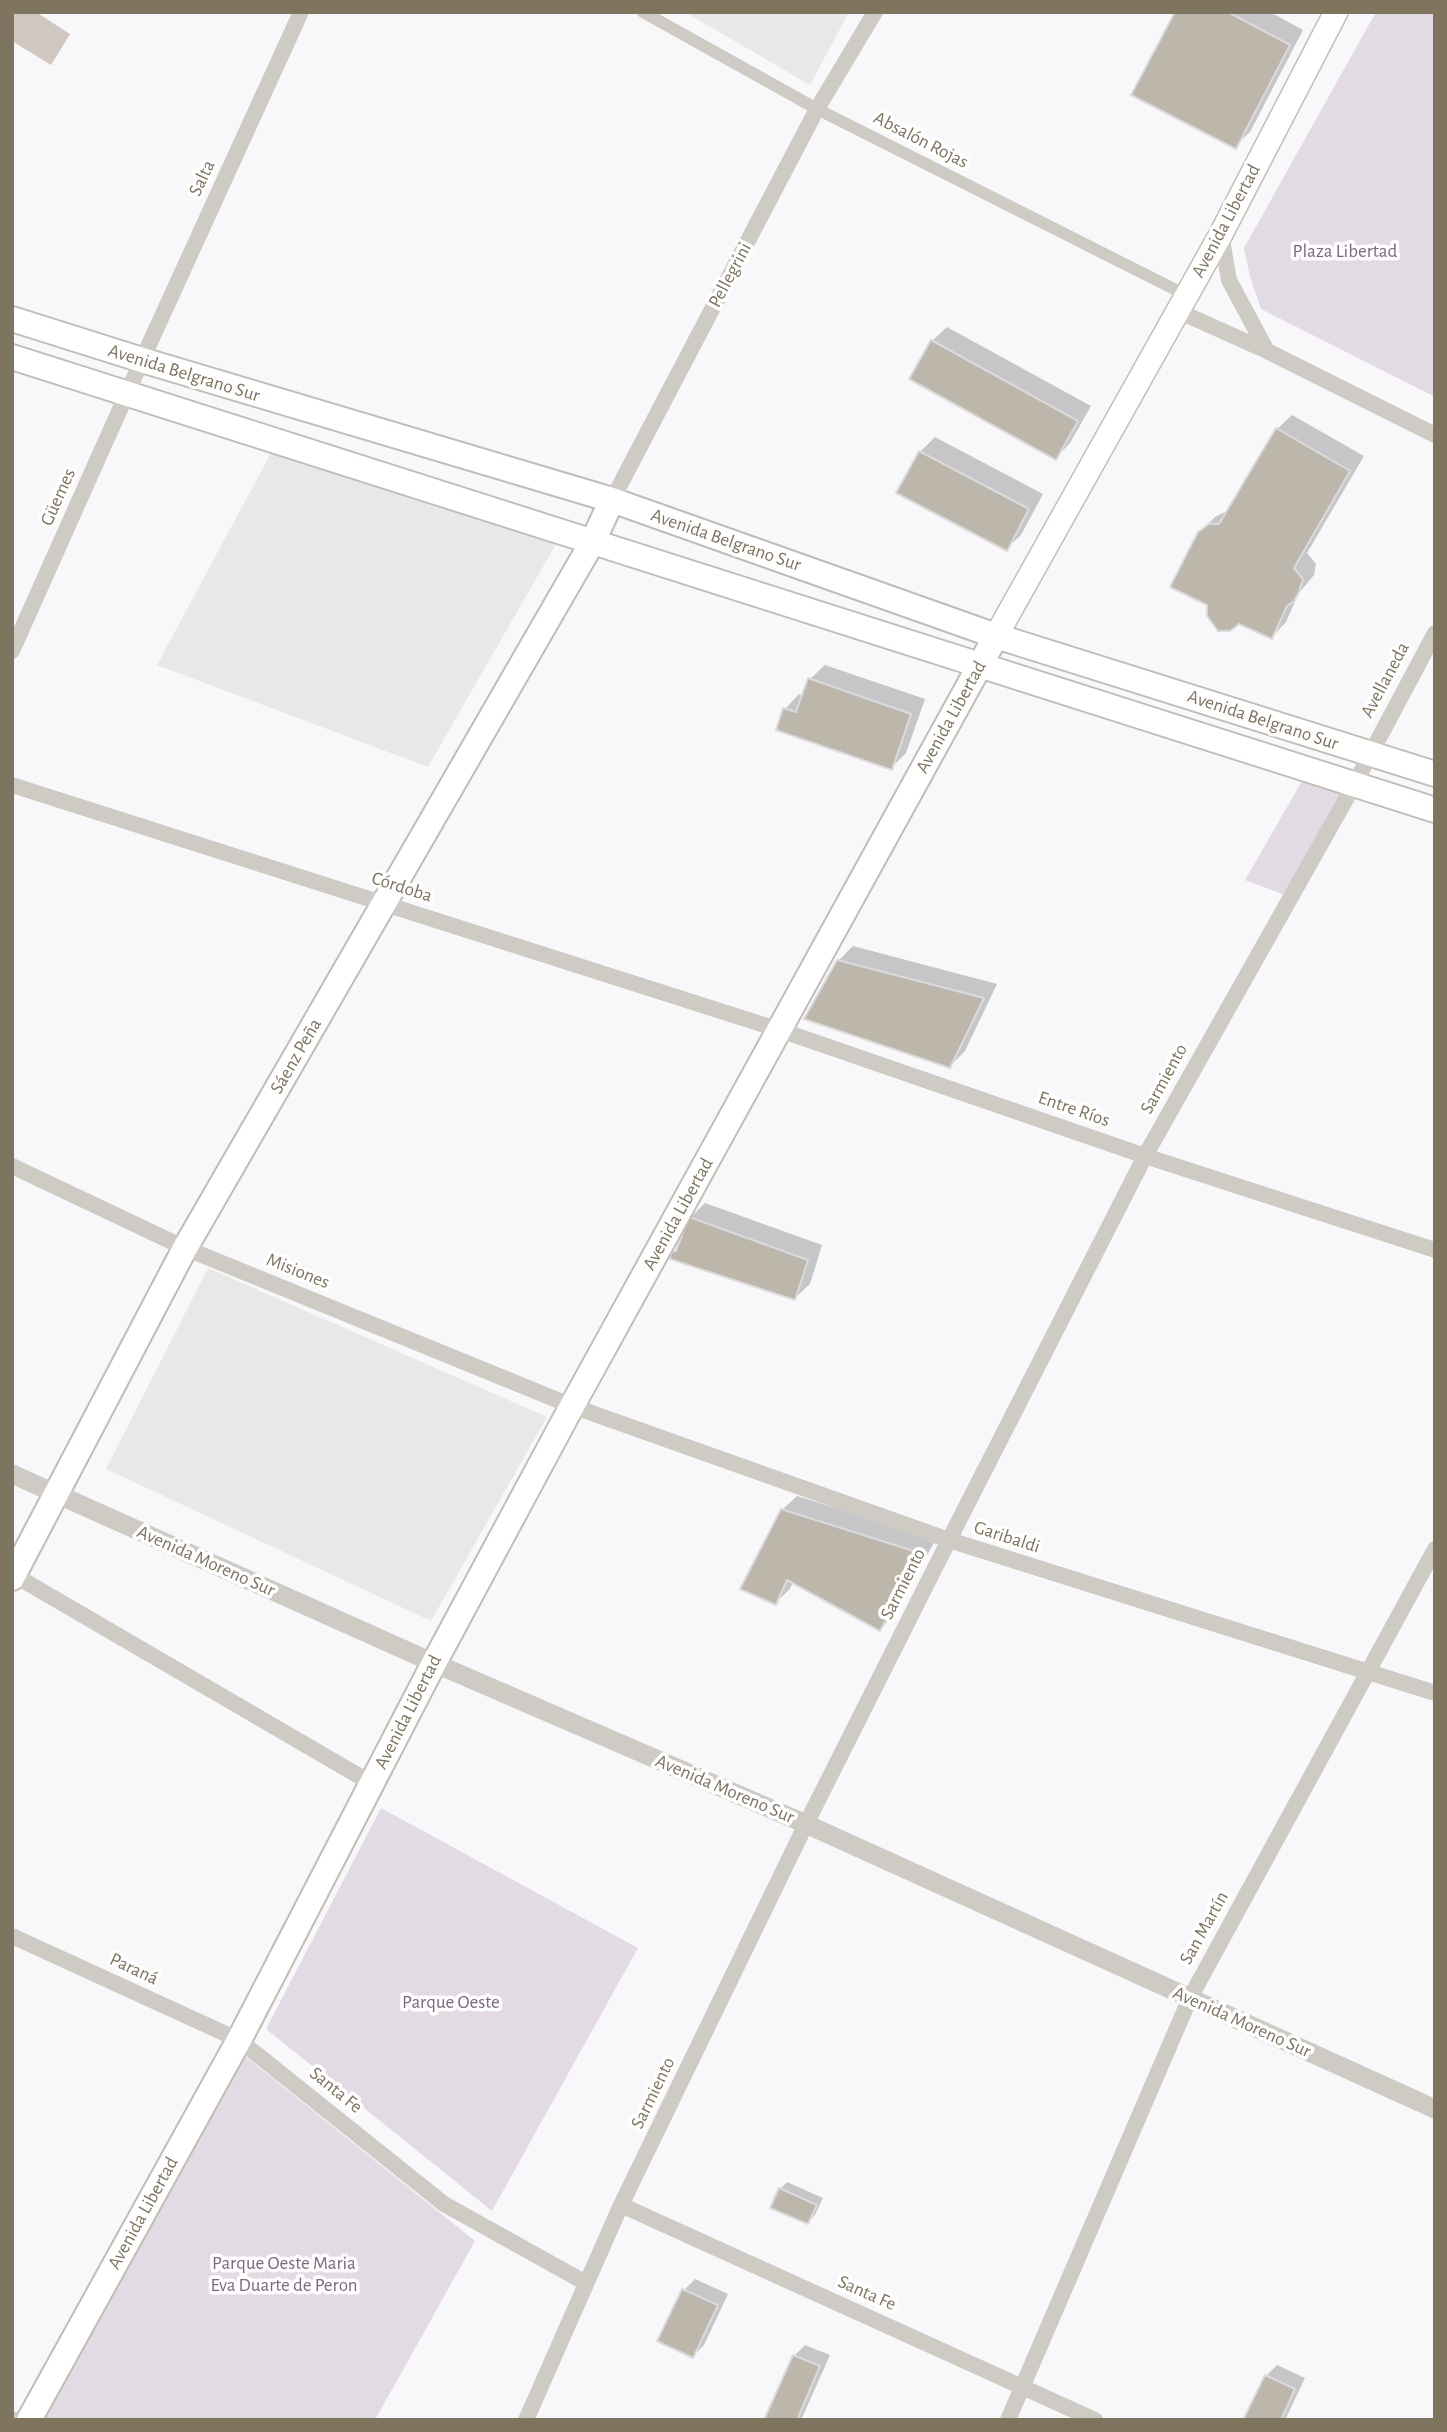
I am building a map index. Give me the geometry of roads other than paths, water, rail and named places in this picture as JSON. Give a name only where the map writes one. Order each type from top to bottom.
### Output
[{"type":"main road","name":"Avenida Libertad","points":[[29,2420],[239,2040],[434,1663],[572,1406],[978,667],[1221,234],[1336,12]]},
{"type":"main road","name":"Avenida Belgrano Sur","points":[[12,319],[612,500],[996,636],[1435,774]]},
{"type":"main road","name":"Avenida Belgrano Sur","points":[[12,357],[593,541],[978,667],[1435,810]]},
{"type":"main road","name":"Pellegrini","points":[[593,541],[612,500]]},
{"type":"main road","name":"Sáenz Peña","points":[[13,1576],[185,1248],[593,541]]},
{"type":"street","name":"Salta","points":[[142,360],[301,12]]},
{"type":"street","name":"Absalón Rojas","points":[[643,12],[817,110],[1182,303]]},
{"type":"street","name":"Pellegrini","points":[[612,500],[817,110],[876,12]]},
{"type":"street","points":[[1221,234],[1229,280],[1267,351]]},
{"type":"street","points":[[1182,303],[1267,351],[1435,435]]},
{"type":"street","name":"Güemes","points":[[12,651],[142,360]]},
{"type":"street","name":"Avellaneda","points":[[1354,785],[1435,633]]},
{"type":"street","name":"Córdoba","points":[[12,785],[780,1030]]},
{"type":"street","name":"Sarmiento","points":[[526,2420],[621,2205],[806,1824],[949,1540],[1145,1156],[1354,785]]},
{"type":"street","name":"Entre Ríos","points":[[780,1030],[1145,1156],[1435,1250]]},
{"type":"street","name":"Misiones","points":[[12,1166],[185,1248],[572,1406]]},
{"type":"street","name":"Garibaldi","points":[[572,1406],[949,1540],[1435,1693]]},
{"type":"street","name":"Avenida Moreno Sur","points":[[12,1474],[434,1663],[806,1824],[1435,2109]]},
{"type":"street","name":"San Martín","points":[[1008,2420],[1189,1998],[1435,1549]]},
{"type":"street","points":[[13,1576],[372,1783]]},
{"type":"street","name":"Paraná","points":[[12,1936],[239,2040]]},
{"type":"street","name":"Santa Fe","points":[[239,2040],[444,2203],[586,2283]]},
{"type":"street","name":"Santa Fe","points":[[621,2205],[1094,2420]]},
{"type":"park label","name":"Plaza Libertad","points":[[1345,251]]},
{"type":"park label","name":"Parque Oeste","points":[[451,2002]]},
{"type":"park label","name":"Parque Oeste Maria Eva Duarte de Peron","points":[[284,2274]]}]
